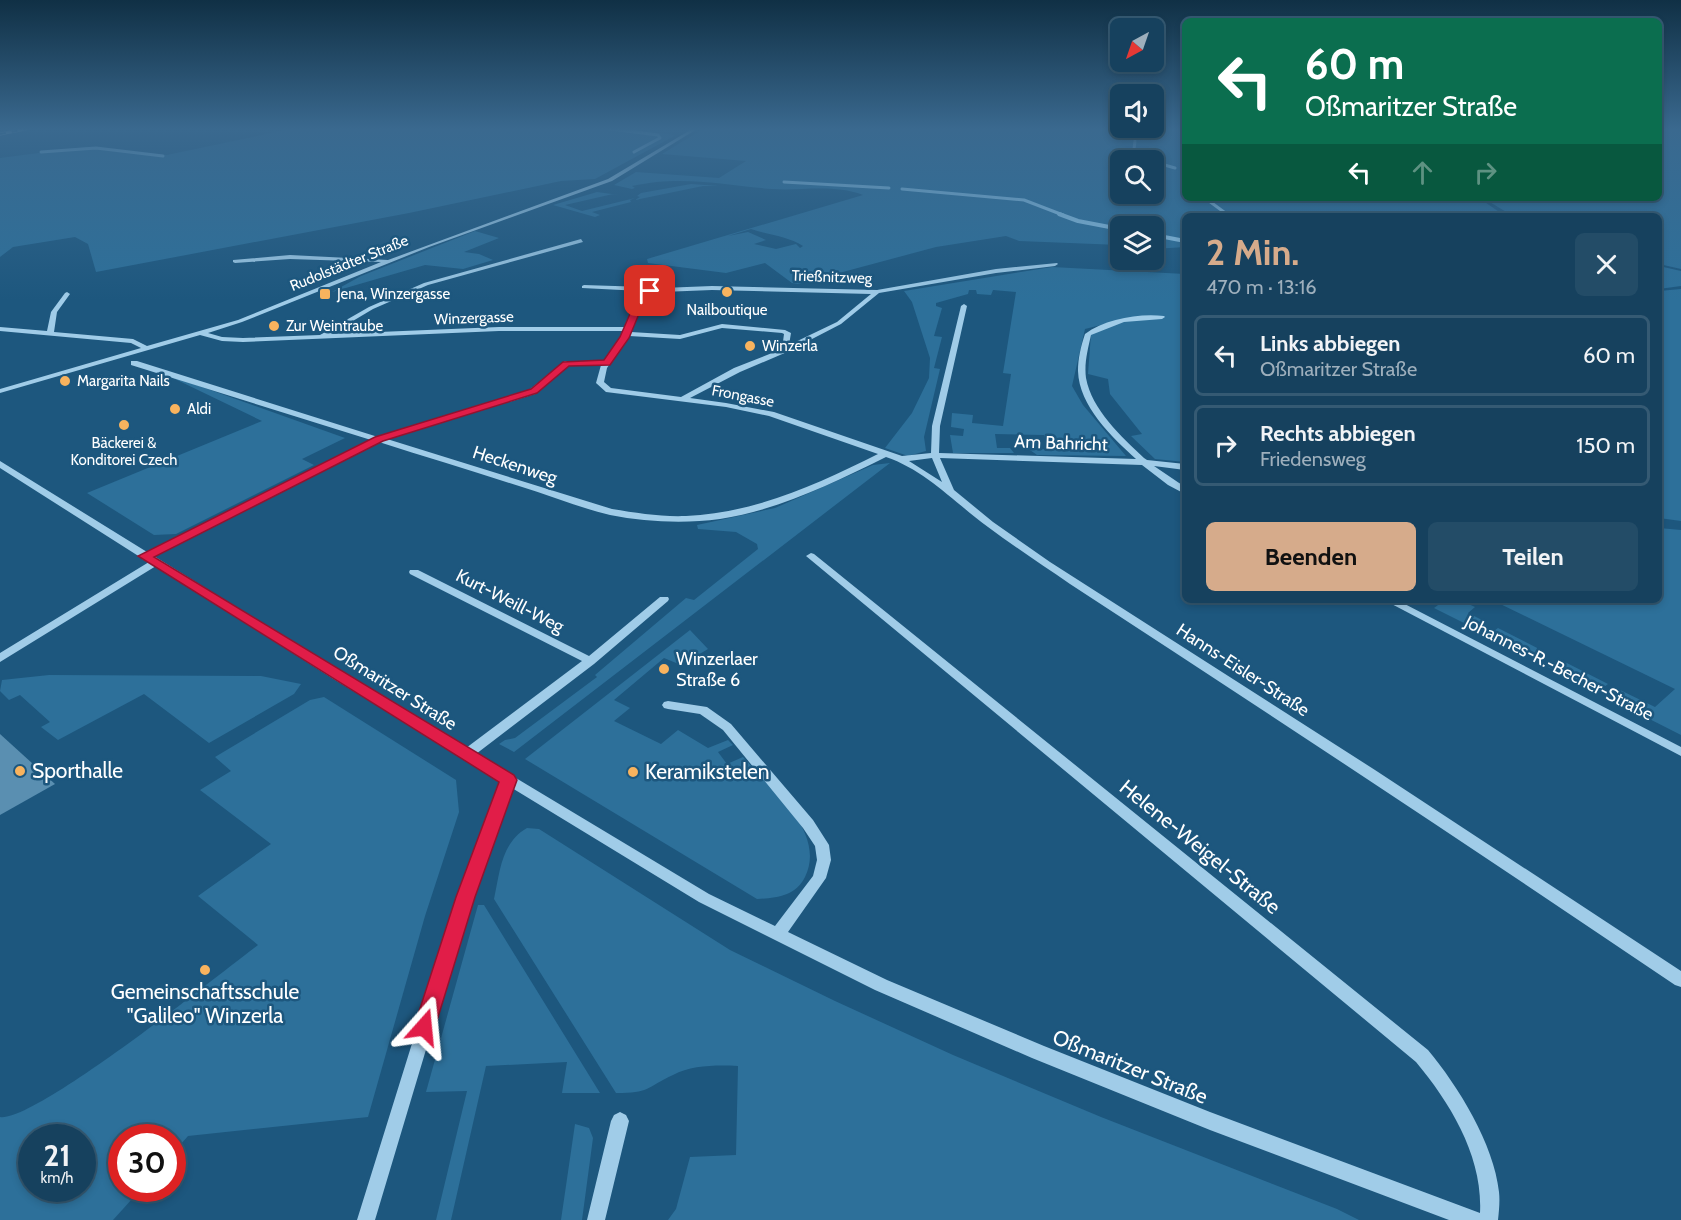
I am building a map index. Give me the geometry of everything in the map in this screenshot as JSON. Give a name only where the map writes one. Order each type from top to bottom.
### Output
[{"type":"street","name":"Rudolstädter Straße","points":[[0,391],[240,321],[389,261],[594,186]]},
{"type":"street","name":"Winzergasse","points":[[320,337],[370,308],[426,284],[581,241]]},
{"type":"street","points":[[235,261],[290,257],[389,261]]},
{"type":"street","name":"Trießnitzweg","points":[[642,295],[656,290],[712,288],[877,292],[996,271],[1055,264]]},
{"type":"street","name":"Trießnitzweg","points":[[584,287],[645,289],[642,295]]},
{"type":"street","points":[[683,399],[744,367],[785,351],[843,320],[877,292]]},
{"type":"street","points":[[50,334],[54,312],[67,294]]},
{"type":"street","points":[[145,556],[379,439],[534,391],[567,364],[606,363],[628,331],[642,295]]},
{"type":"street","name":"Hanns-Eisler-Straße","points":[[964,306],[936,426],[935,455],[950,491],[990,524],[1047,564],[1370,772],[1681,980]]},
{"type":"street","points":[[1162,316],[1136,318],[1099,328],[1088,334],[1084,348],[1082,374],[1084,386],[1094,405],[1117,436],[1142,462],[1182,489]]},
{"type":"street","name":"Winzergasse","points":[[202,333],[222,339],[487,330],[628,331],[680,337],[722,326],[783,331],[788,333],[785,351]]},
{"type":"street","points":[[0,329],[133,341],[147,348]]},
{"type":"street","name":"Heckenweg","points":[[134,363],[611,513],[668,522],[693,521],[737,514],[771,504],[885,454]]},
{"type":"street","name":"Frongasse","points":[[606,363],[599,381],[606,389],[771,414],[901,459],[935,455]]},
{"type":"street","name":"Am Bahricht","points":[[935,455],[1142,462],[1182,467]]},
{"type":"street","points":[[901,459],[950,491]]},
{"type":"street","name":"Oßmaritzer Straße","points":[[0,464],[155,563],[466,755],[704,898],[881,985],[1038,1052],[1210,1121],[1474,1220]]},
{"type":"street","name":"Helene-Weigel-Straße","points":[[811,556],[1422,1056],[1440,1076],[1469,1125],[1490,1189],[1489,1220]]},
{"type":"street","points":[[0,658],[155,563]]},
{"type":"street","name":"Kurt-Weill-Weg","points":[[414,572],[590,661]]},
{"type":"street","points":[[466,755],[590,661],[664,599]]},
{"type":"street","name":"Johannes-R.-Becher-Straße","points":[[1395,603],[1681,752]]},
{"type":"street","points":[[668,705],[703,710],[727,727],[808,824],[822,845],[824,860],[819,878],[777,934]]},
{"type":"street","points":[[366,1220],[465,897],[508,780]]},
{"type":"street","points":[[596,1220],[620,1121]]},
{"type":"shaded area","points":[[0,186],[538,186],[409,213],[96,272],[88,244],[75,237],[13,247],[0,257]]},
{"type":"shaded area","points":[[618,186],[632,186],[635,188],[632,189]]},
{"type":"shaded area","points":[[680,186],[719,186],[703,186],[635,200],[640,197],[637,196],[641,193]]},
{"type":"shaded area","points":[[745,186],[1110,186],[1110,204],[1164,204],[1164,186],[1182,186],[1182,201],[1483,201],[1501,213],[1182,213],[1182,247],[1164,248],[1164,216],[1110,216],[1110,245],[1019,241],[1006,236],[936,247],[798,284],[792,283],[765,263],[726,273],[648,263],[647,259],[863,195],[829,189],[772,189]],"holes":[[[751,229],[803,246],[800,248],[796,244],[776,249],[754,244],[766,240],[748,232],[728,236]]]},
{"type":"shaded area","points":[[1662,186],[1681,186],[1681,269],[1662,265],[1662,213],[1508,213],[1488,201],[1662,201]]},
{"type":"shaded area","points":[[597,192],[613,194],[565,205],[582,211],[635,198],[630,200],[631,202],[592,212],[600,215],[595,217],[553,205]]},
{"type":"shaded area","points":[[475,231],[499,238],[464,252],[479,254],[493,260],[463,269],[425,265],[332,292],[361,276]]},
{"type":"shaded area","points":[[1052,267],[1182,274],[1182,462],[1155,459],[1131,436],[1142,434],[1110,394],[1108,379],[1088,374],[1091,334],[1109,323],[1085,329],[1072,386],[1083,405],[1126,456],[1037,455],[1030,450],[1048,449],[1044,435],[995,434],[997,448],[1010,448],[1014,453],[953,453],[950,435],[963,436],[964,429],[951,427],[952,413],[973,415],[972,423],[1003,426],[1011,374],[1003,373],[1016,292],[993,290],[991,295],[977,294],[976,290],[969,290],[968,294],[936,303],[936,306],[942,308],[934,336],[942,337],[934,368],[940,369],[924,437],[926,451],[908,456],[885,448],[912,413],[929,378],[930,358],[912,302],[904,291]]},
{"type":"shaded area","points":[[1662,267],[1681,271],[1681,286],[1662,289]]},
{"type":"shaded area","points":[[1681,289],[1681,521],[1662,518],[1662,291]]},
{"type":"shaded area","points":[[174,377],[345,438],[302,459],[314,465],[176,534],[154,535],[87,493],[262,421]]},
{"type":"shaded area","points":[[890,463],[514,752],[499,744],[515,738],[597,677],[595,675],[686,598],[694,600],[758,549],[757,544],[736,532],[698,529],[697,525],[775,508],[873,465]]},
{"type":"shaded area","points":[[1662,528],[1681,530],[1681,735],[1610,699],[1620,690],[1655,707],[1675,689],[1498,603],[1662,603]]},
{"type":"shaded area","points":[[1441,603],[1466,603],[1475,607],[1468,613],[1484,621],[1468,625],[1434,608]]},
{"type":"shaded area","points":[[1482,628],[1491,633],[1498,628],[1545,652],[1535,659],[1479,631]]},
{"type":"shaded area","points":[[690,630],[708,649],[681,665],[664,658],[614,700],[630,708],[614,721],[661,744],[678,730],[708,748],[728,740],[733,745],[718,752],[727,764],[743,757],[792,811],[808,843],[810,860],[805,877],[796,888],[785,895],[757,899],[525,759]]},
{"type":"shaded area","points":[[1559,659],[1608,684],[1597,692],[1548,667]]},
{"type":"shaded area","points":[[49,675],[261,676],[301,684],[294,694],[209,743],[144,694],[58,740],[41,727],[50,722],[20,695],[9,700],[0,691],[2,680]]},
{"type":"shaded area","points":[[324,697],[456,780],[459,812],[425,916],[368,1117],[188,1136],[186,1138],[186,1124],[108,1124],[108,1202],[129,1202],[113,1220],[0,1220],[0,1117],[19,1112],[49,1097],[87,1073],[258,945],[198,896],[271,844],[200,790],[231,771],[215,757],[310,700]]},
{"type":"shaded area","points":[[527,828],[539,829],[730,950],[835,1001],[953,1055],[1101,1117],[1337,1209],[1359,1220],[668,1220],[676,1209],[690,1157],[736,1155],[738,1066],[696,1067],[673,1075],[642,1091],[616,1093],[494,899],[500,869],[507,850],[518,834]]},
{"type":"shaded area","points":[[478,905],[484,905],[600,1093],[562,1093],[567,1062],[486,1066],[451,1220],[436,1220],[467,1091],[426,1092]]},
{"type":"shaded area","points":[[575,1124],[589,1128],[593,1138],[582,1220],[561,1220]]},
{"type":"building","name":"Sporthalle","points":[[0,734],[55,784],[0,815]]},
{"type":"waterway","points":[[853,186],[889,188]]},
{"type":"waterway","points":[[902,189],[1024,200],[1063,215]]},
{"type":"waterway","points":[[1209,201],[1225,213]]},
{"type":"waterway","points":[[1059,214],[1078,221],[1110,227]]},
{"type":"waterway","points":[[1164,237],[1182,240]]},
{"type":"place","name":"Nailboutique","points":[[727,292]]},
{"type":"place","name":"Jena, Winzergasse","points":[[325,294]]},
{"type":"place","name":"Zur Weintraube","points":[[274,326]]},
{"type":"place","name":"Winzerla","points":[[750,346]]},
{"type":"place","name":"Margarita Nails","points":[[65,381]]},
{"type":"place","name":"Aldi","points":[[175,409]]},
{"type":"place","name":"Bäckerei & Konditorei Czech","points":[[124,425]]},
{"type":"place","name":"Winzerlaer Straße 6","points":[[664,669]]},
{"type":"place","name":"Sporthalle","points":[[20,771]]},
{"type":"place","name":"Keramikstelen","points":[[633,772]]},
{"type":"place","name":"Gemeinschaftsschule \"Galileo\" Winzerla","points":[[205,970]]},
{"type":"route","points":[[424,1027],[465,897],[508,780],[145,556],[379,439],[534,391],[561,368],[572,362],[606,363],[625,338],[642,295],[650,291]]}]
